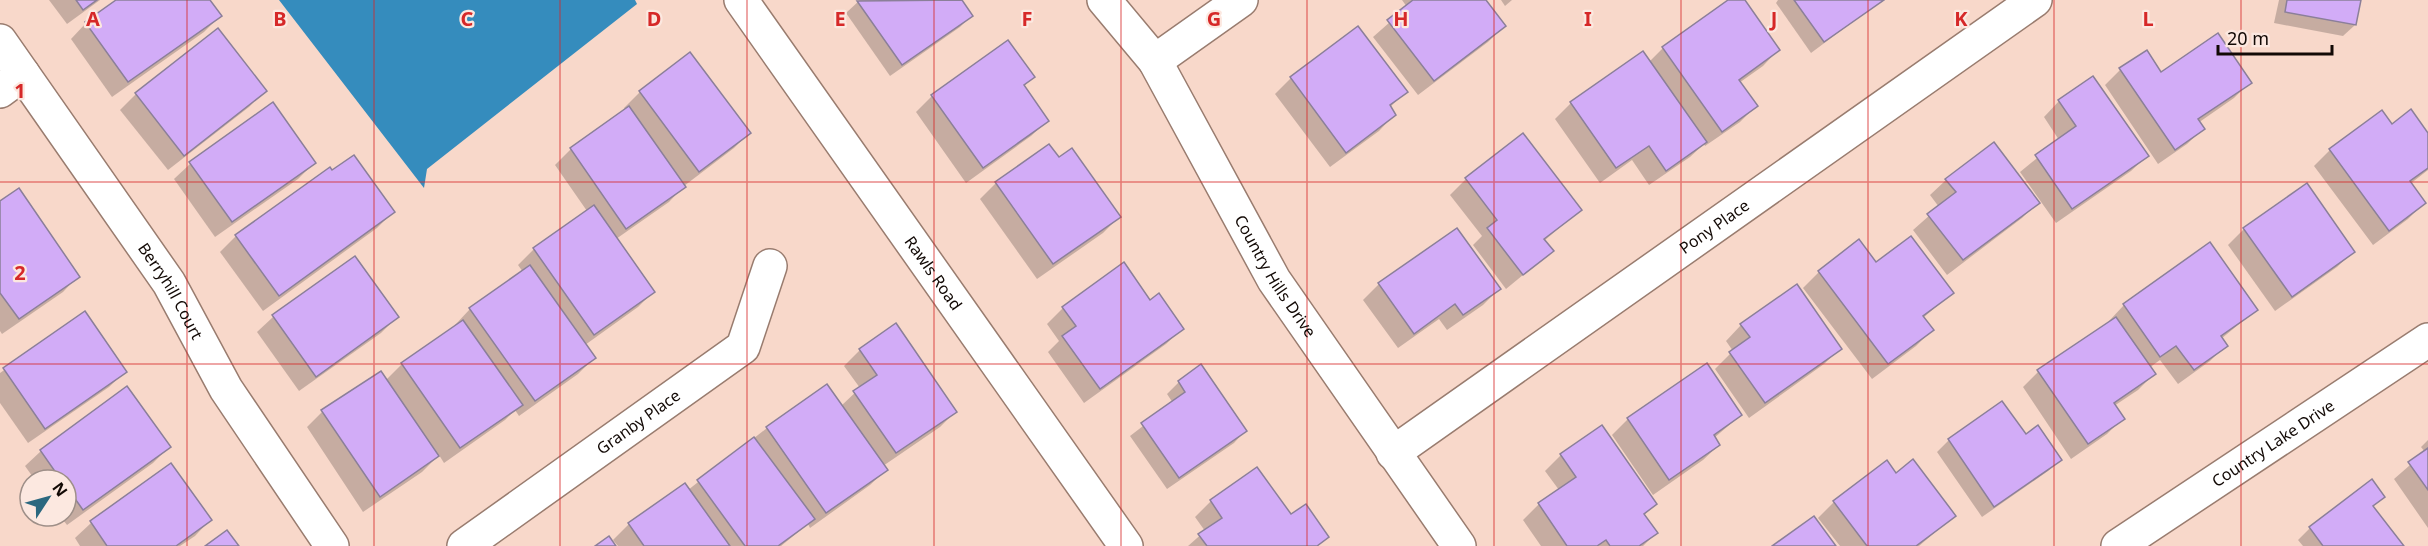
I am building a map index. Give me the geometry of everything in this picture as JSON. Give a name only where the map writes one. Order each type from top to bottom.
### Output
[{"type":"street","name":"Rawls Road","points":[[741,0],[1126,546]]},
{"type":"street","name":"Country Hills Drive","points":[[1104,0],[1155,61],[1274,280],[1458,546]]},
{"type":"street","points":[[1155,61],[1241,0]]},
{"type":"street","name":"Pony Place","points":[[1393,453],[2035,0]]},
{"type":"street","name":"Berryhill Court","points":[[0,41],[11,82],[169,283],[226,389],[332,546]]},
{"type":"street","name":"Granby Place","points":[[464,546],[743,347],[770,266]]},
{"type":"street","name":"Country Lake Drive","points":[[2118,546],[2428,340]]},
{"type":"water","points":[[279,0],[635,0],[637,4],[427,169],[424,188]]},
{"type":"building","points":[[76,0],[97,0],[83,10]]},
{"type":"building","points":[[116,0],[210,0],[222,16],[128,82],[85,22]]},
{"type":"building","points":[[962,0],[973,16],[902,65],[857,1]]},
{"type":"building","points":[[1413,0],[1486,0],[1506,26],[1434,81],[1387,20]]},
{"type":"building","points":[[1728,0],[1745,0],[1780,50],[1739,80],[1758,106],[1722,132],[1662,47]]},
{"type":"building","points":[[1794,0],[1884,0],[1824,42]]},
{"type":"building","points":[[2287,0],[2361,0],[2356,25],[2285,12]]},
{"type":"building","points":[[1358,26],[1408,92],[1390,105],[1396,115],[1346,153],[1290,77]]},
{"type":"building","points":[[218,28],[267,91],[184,156],[135,93]]},
{"type":"building","points":[[2218,33],[2252,83],[2198,119],[2205,129],[2175,150],[2119,68],[2147,50],[2161,72]]},
{"type":"building","points":[[1008,40],[1035,77],[1024,85],[1049,121],[983,168],[931,95]]},
{"type":"building","points":[[1643,51],[1707,142],[1666,171],[1649,146],[1616,168],[1570,102]]},
{"type":"building","points":[[690,52],[751,133],[699,172],[639,91]]},
{"type":"building","points":[[2093,76],[2149,156],[2072,209],[2035,155],[2076,126],[2058,100]]},
{"type":"building","points":[[273,102],[316,163],[232,222],[189,162]]},
{"type":"building","points":[[629,106],[686,187],[626,229],[570,148]]},
{"type":"building","points":[[2411,109],[2428,133],[2428,168],[2410,181],[2426,203],[2389,231],[2329,149],[2382,110],[2392,124]]},
{"type":"building","points":[[1523,133],[1582,210],[1544,239],[1554,251],[1523,275],[1487,228],[1497,220],[1465,178]]},
{"type":"building","points":[[1994,142],[2040,203],[1963,260],[1927,214],[1956,192],[1945,179]]},
{"type":"building","points":[[1049,144],[1059,157],[1072,148],[1121,217],[1053,264],[995,182]]},
{"type":"building","points":[[354,155],[395,212],[279,296],[235,235],[330,167],[332,170]]},
{"type":"building","points":[[2307,183],[2355,252],[2292,297],[2243,228]]},
{"type":"building","points":[[19,188],[80,277],[19,319],[0,293],[0,201]]},
{"type":"building","points":[[594,205],[655,292],[594,335],[533,248]]},
{"type":"building","points":[[1457,228],[1501,289],[1463,315],[1455,304],[1414,334],[1378,283]]},
{"type":"building","points":[[1911,236],[1954,293],[1923,316],[1934,330],[1888,364],[1818,271],[1859,239],[1876,262]]},
{"type":"building","points":[[2210,242],[2258,310],[2221,336],[2228,346],[2194,370],[2176,346],[2160,357],[2123,304]]},
{"type":"building","points":[[355,256],[399,317],[316,377],[272,315]]},
{"type":"building","points":[[1124,262],[1150,300],[1159,293],[1184,329],[1100,389],[1062,336],[1076,326],[1062,307]]},
{"type":"building","points":[[530,265],[596,358],[535,401],[469,308]]},
{"type":"building","points":[[1797,284],[1842,349],[1765,403],[1729,352],[1750,337],[1740,324]]},
{"type":"building","points":[[85,311],[127,372],[45,429],[3,368]]},
{"type":"building","points":[[2116,317],[2156,374],[2114,403],[2125,419],[2088,444],[2037,370]]},
{"type":"building","points":[[463,320],[523,405],[460,448],[401,363]]},
{"type":"building","points":[[896,323],[957,412],[896,453],[853,391],[877,375],[859,349]]},
{"type":"building","points":[[1707,363],[1742,415],[1714,435],[1720,445],[1669,480],[1627,418]]},
{"type":"building","points":[[1201,364],[1247,431],[1179,478],[1141,423],[1185,392],[1178,381]]},
{"type":"building","points":[[381,371],[439,456],[380,497],[321,410]]},
{"type":"building","points":[[827,384],[888,470],[826,513],[766,427]]},
{"type":"building","points":[[127,386],[171,447],[83,510],[78,503],[78,468],[53,468],[40,450]]},
{"type":"building","points":[[2002,401],[2026,434],[2038,425],[2062,460],[1994,507],[1948,439]]},
{"type":"building","points":[[1602,425],[1657,504],[1644,514],[1658,533],[1639,546],[1610,546],[1606,540],[1597,546],[1567,546],[1538,503],[1576,477],[1560,454]]},
{"type":"building","points":[[754,437],[815,519],[778,546],[745,546],[697,480]]},
{"type":"building","points":[[2428,448],[2428,490],[2408,462]]},
{"type":"building","points":[[1913,459],[1956,516],[1916,546],[1867,546],[1833,501],[1887,460],[1896,473]]},
{"type":"building","points":[[171,463],[212,520],[176,546],[107,546],[90,521]]},
{"type":"building","points":[[1257,467],[1291,514],[1306,504],[1329,537],[1317,546],[1207,546],[1198,534],[1222,518],[1210,500]]},
{"type":"building","points":[[2372,479],[2385,497],[2373,506],[2404,546],[2323,546],[2309,527]]},
{"type":"building","points":[[685,483],[730,546],[644,546],[628,523]]},
{"type":"building","points":[[1814,516],[1836,546],[1772,546]]},
{"type":"building","points":[[227,530],[239,546],[205,546]]},
{"type":"building","points":[[609,536],[616,546],[595,546]]}]
